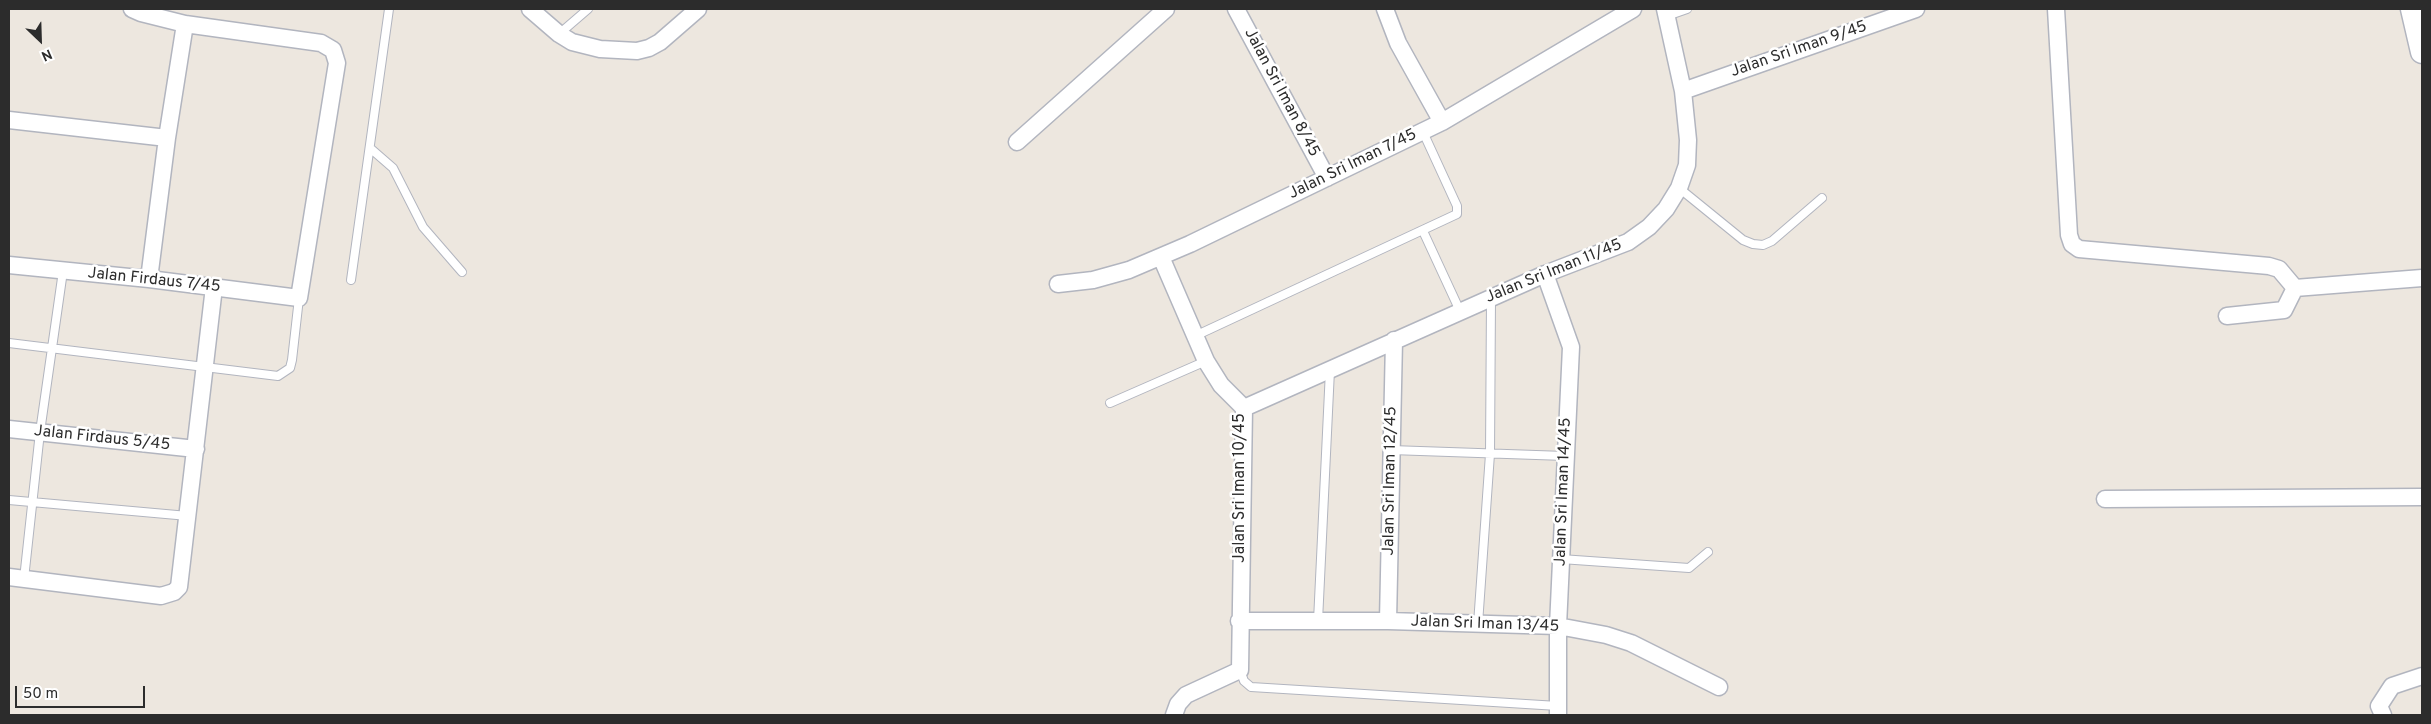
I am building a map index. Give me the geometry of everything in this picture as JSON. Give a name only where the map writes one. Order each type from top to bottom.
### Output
[{"type":"main road","points":[[2416,11],[2422,52]]},
{"type":"street","points":[[132,9],[144,14],[185,24],[321,43],[333,50],[336,56],[299,298]]},
{"type":"street","points":[[530,9],[559,34],[572,42],[600,48],[637,51],[660,42],[698,9]]},
{"type":"street","points":[[1017,142],[1166,9]]},
{"type":"street","name":"Jalan Sri Iman 8/45","points":[[1236,9],[1327,178]]},
{"type":"street","name":"Jalan Sri Iman 7/45","points":[[1058,284],[1093,280],[1129,270],[1161,257],[1327,178],[1442,122],[1633,9]]},
{"type":"street","name":"Jalan Sri Iman 9/45","points":[[1683,91],[1888,13],[1916,9]]},
{"type":"street","points":[[2056,9],[2069,235],[2072,244],[2087,250],[2269,266],[2279,269],[2295,288]]},
{"type":"street","points":[[1388,10],[1398,43],[1442,122]]},
{"type":"street","name":"Jalan Sri Iman 11/45","points":[[1244,408],[1491,297],[1628,242],[1649,227],[1666,209],[1680,188],[1687,165],[1688,140],[1683,91],[1666,12]]},
{"type":"street","points":[[149,279],[167,138],[185,24]]},
{"type":"street","points":[[9,120],[167,138]]},
{"type":"street","name":"Jalan Sri Iman 10/45","points":[[1161,257],[1206,362],[1221,385],[1244,408],[1239,621],[1240,670]]},
{"type":"street","name":"Jalan Firdaus 7/45","points":[[9,265],[149,279],[299,298]]},
{"type":"street","name":"Jalan Sri Iman 14/45","points":[[1545,274],[1571,347],[1558,626],[1558,710]]},
{"type":"street","points":[[2295,288],[2422,278]]},
{"type":"street","points":[[16,578],[168,595],[174,592],[181,580],[214,287]]},
{"type":"street","points":[[2227,316],[2284,310],[2295,288]]},
{"type":"street","name":"Jalan Sri Iman 12/45","points":[[1388,621],[1394,340]]},
{"type":"street","name":"Jalan Firdaus 5/45","points":[[9,428],[196,449]]},
{"type":"street","points":[[2105,499],[2422,497]]},
{"type":"street","name":"Jalan Sri Iman 13/45","points":[[1239,621],[1388,621],[1558,626],[1606,635],[1631,643],[1720,687]]},
{"type":"street","points":[[1174,715],[1178,704],[1186,695],[1240,670]]},
{"type":"street","points":[[2383,715],[2379,706],[2392,686],[2422,676]]},
{"type":"lane","points":[[351,280],[389,9]]},
{"type":"lane","points":[[559,34],[588,9]]},
{"type":"lane","points":[[1666,12],[1687,9]]},
{"type":"lane","points":[[1195,336],[1454,216],[1458,210],[1423,132]]},
{"type":"lane","points":[[370,148],[393,168],[423,227],[462,272]]},
{"type":"lane","points":[[1680,188],[1743,240],[1763,245],[1772,241],[1822,198]]},
{"type":"lane","points":[[1423,230],[1460,311]]},
{"type":"lane","points":[[16,578],[32,502],[62,271]]},
{"type":"lane","points":[[1478,624],[1490,454],[1491,297]]},
{"type":"lane","points":[[9,343],[205,366],[271,376],[285,373],[292,360],[299,298]]},
{"type":"lane","points":[[1110,403],[1206,362]]},
{"type":"lane","points":[[1318,621],[1330,368]]},
{"type":"lane","points":[[1391,450],[1566,456]]},
{"type":"lane","points":[[9,500],[188,516]]},
{"type":"lane","points":[[1562,559],[1689,568],[1708,552]]},
{"type":"lane","points":[[1240,670],[1244,681],[1251,687],[1558,710]]}]
